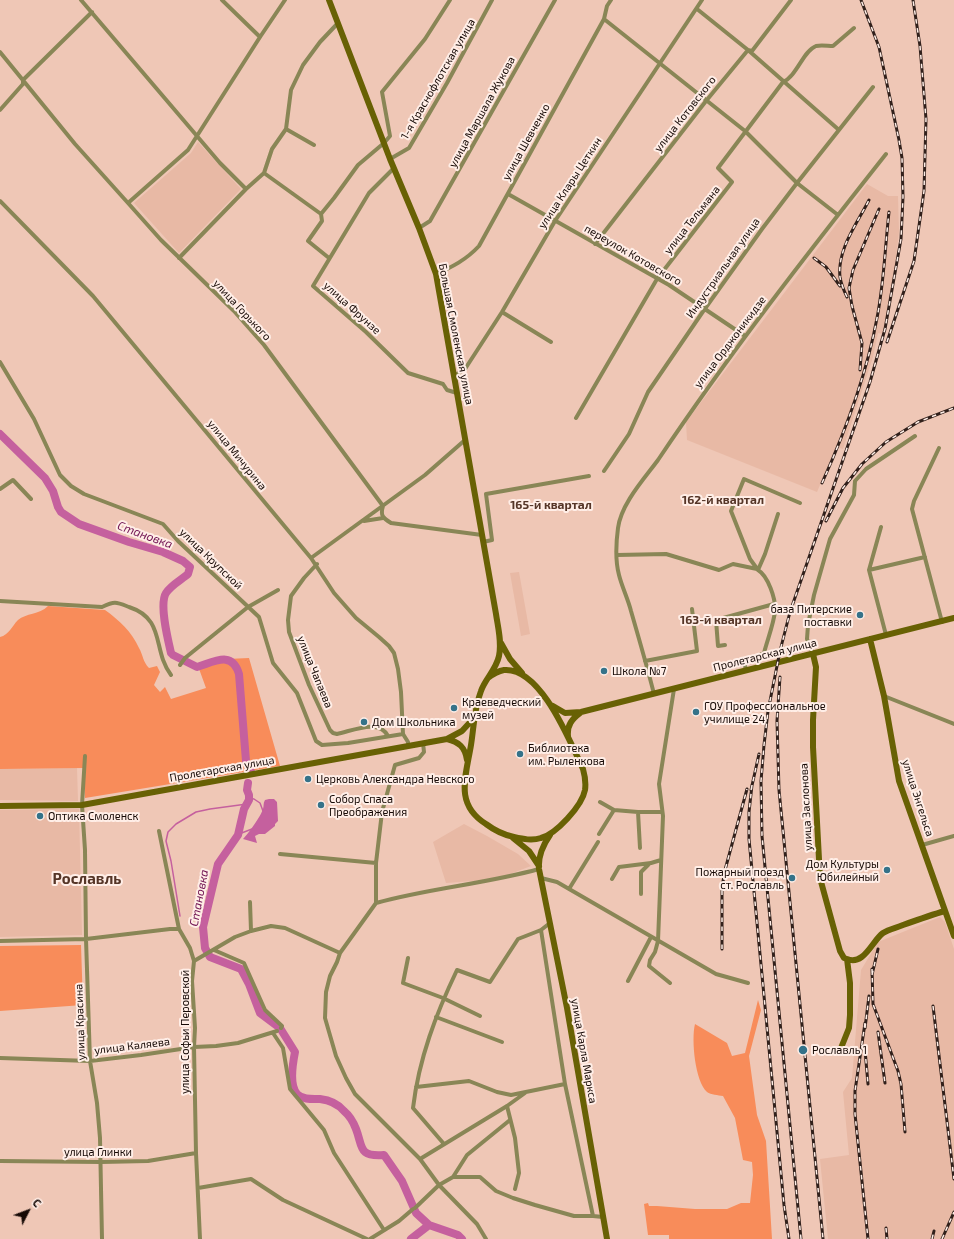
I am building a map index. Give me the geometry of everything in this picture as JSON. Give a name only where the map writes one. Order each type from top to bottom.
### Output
[{"type":"main road","name":"Большая Смоленская улица","points":[[329,0],[436,274],[500,640],[500,650],[497,662],[480,692],[473,719],[464,790],[469,808],[480,820],[508,836]]},
{"type":"main road","name":"Пролетарская улица","points":[[550,703],[565,713],[581,712],[954,618]]},
{"type":"main road","name":"улица Энгельса","points":[[870,639],[884,696],[899,780],[954,936]]},
{"type":"main road","name":"Большая Смоленская улица","points":[[500,640],[510,659],[542,692],[550,703]]},
{"type":"main road","name":"улица Заслонова","points":[[809,654],[816,667],[813,747],[820,878],[840,951],[844,958],[847,959],[850,983],[849,1028],[840,1048]]},
{"type":"main road","points":[[488,678],[503,670],[510,670],[526,677]]},
{"type":"main road","points":[[508,836],[532,840],[542,838],[552,832],[577,806],[585,792],[585,778],[583,769],[550,703]]},
{"type":"main road","points":[[569,740],[567,730],[570,723],[581,712]]},
{"type":"main road","name":"Пролетарская улица","points":[[0,806],[82,805],[423,743],[447,740],[462,731],[473,719]]},
{"type":"main road","points":[[447,740],[457,742],[461,745],[467,762]]},
{"type":"main road","name":"улица Карла Маркса","points":[[539,868],[542,849],[552,832]]},
{"type":"main road","name":"улица Карла Маркса","points":[[508,836],[529,851],[539,868],[568,1016],[607,1239]]},
{"type":"main road","points":[[847,959],[853,961],[860,959],[869,950],[875,940],[884,932],[945,910]]},
{"type":"street","points":[[222,0],[260,37]]},
{"type":"street","points":[[128,203],[188,150],[285,0]]},
{"type":"street","points":[[321,214],[358,165],[390,136],[382,100],[382,92],[425,39],[450,0]]},
{"type":"street","name":"1-я Краснофлотская улица","points":[[390,159],[410,148],[492,0]]},
{"type":"street","name":"улица Маршала Жукова","points":[[419,228],[430,221],[555,0]]},
{"type":"street","name":"улица Шевченко","points":[[436,274],[459,264],[470,256],[479,246],[604,19],[607,6],[611,0]]},
{"type":"street","name":"улица Клары Цеткин","points":[[454,376],[465,369],[502,312],[555,221],[702,0]]},
{"type":"street","name":"улица Котовского","points":[[595,244],[706,101],[748,50],[752,52],[791,0]]},
{"type":"street","points":[[82,1],[220,163],[246,189]]},
{"type":"street","points":[[697,9],[748,50],[839,130]]},
{"type":"street","points":[[0,110],[23,84],[23,80],[92,12]]},
{"type":"street","points":[[604,19],[745,132],[797,183],[838,215]]},
{"type":"street","points":[[180,258],[246,189],[264,173],[272,149],[286,129],[291,90],[303,65],[320,42],[338,23]]},
{"type":"street","name":"улица Тельмана","points":[[576,418],[657,279],[732,182],[718,168],[783,82],[786,81],[796,70],[808,52],[816,46],[833,46],[854,28]]},
{"type":"street","name":"улица Горького","points":[[0,52],[76,144],[128,203],[180,258],[234,311],[264,345],[383,506]]},
{"type":"street","name":"Индустриальная улица","points":[[604,471],[629,434],[648,392],[704,310],[797,183],[873,87]]},
{"type":"street","points":[[286,129],[314,145]]},
{"type":"street","name":"улица Орджоникидзе","points":[[654,694],[646,661],[619,575],[617,555],[618,527],[621,515],[633,494],[688,414],[745,336],[886,154]]},
{"type":"street","name":"улица Фрунзе","points":[[394,168],[369,193],[313,286],[366,332],[408,373],[443,384],[447,390],[456,393]]},
{"type":"street","points":[[264,173],[321,214],[322,221],[308,241],[329,258]]},
{"type":"street","name":"переулок Котовского","points":[[508,194],[657,279],[700,305],[704,310],[745,336]]},
{"type":"street","name":"улица Мичурина","points":[[0,201],[93,296],[317,564],[334,593],[356,618],[389,646],[394,653],[398,669],[401,692],[403,734],[408,742],[408,746]]},
{"type":"street","points":[[502,312],[551,342]]},
{"type":"street","name":"улица Крупской","points":[[0,362],[34,419],[60,475],[71,486],[84,494],[163,524],[248,608],[259,616],[273,663],[297,693],[316,741],[319,744],[348,744],[403,734]]},
{"type":"street","points":[[809,654],[807,639],[808,625],[814,595],[830,539],[854,495],[855,481],[866,469],[915,436]]},
{"type":"street","points":[[311,558],[425,475],[466,439]]},
{"type":"street","points":[[940,448],[914,501],[912,509],[942,622]]},
{"type":"street","points":[[483,542],[492,540],[486,494],[589,476]]},
{"type":"street","points":[[758,570],[750,559],[731,511],[744,479],[800,503]]},
{"type":"street","points":[[0,489],[13,480],[31,499]]},
{"type":"street","points":[[383,506],[381,513],[383,518],[391,523],[482,535]]},
{"type":"street","points":[[758,570],[765,554],[778,514]]},
{"type":"street","points":[[362,522],[383,518]]},
{"type":"street","points":[[881,527],[869,570],[886,635]]},
{"type":"street","points":[[617,555],[666,554],[719,570],[733,564],[758,570],[763,573],[770,587],[775,610],[764,653],[744,662],[749,669]]},
{"type":"street","points":[[869,570],[925,557]]},
{"type":"street","name":"улица Чапаева","points":[[317,564],[304,578],[291,596],[288,620],[289,632],[309,685],[330,730],[333,733],[337,734],[373,726],[382,730],[388,736]]},
{"type":"street","points":[[180,665],[185,658],[248,608],[278,590]]},
{"type":"street","points":[[0,601],[102,607],[115,602],[137,610],[144,614],[152,623],[165,666],[171,675]]},
{"type":"street","points":[[725,645],[718,646],[716,620],[774,604]]},
{"type":"street","points":[[646,661],[697,651],[692,609]]},
{"type":"street","points":[[670,983],[649,966],[658,941],[662,812],[659,784],[674,689]]},
{"type":"street","points":[[884,696],[954,724]]},
{"type":"street","points":[[423,743],[424,752],[419,758],[394,765],[382,812],[376,863],[376,904],[340,953],[330,976],[326,992],[325,1018],[336,1056],[355,1094],[368,1109],[420,1159],[439,1185],[477,1224],[486,1239]]},
{"type":"street","name":"улица Красина","points":[[85,756],[82,805],[85,850],[90,1061],[97,1103],[102,1162],[102,1239]]},
{"type":"street","points":[[600,802],[614,810],[662,812]]},
{"type":"street","points":[[599,834],[614,810]]},
{"type":"street","points":[[638,812],[640,848]]},
{"type":"street","name":"улица Софьи Перовской","points":[[159,831],[179,929],[190,948],[194,961],[192,981],[195,1028],[196,1153],[200,1239]]},
{"type":"street","points":[[922,845],[954,836]]},
{"type":"street","points":[[569,889],[598,842]]},
{"type":"street","points":[[280,854],[376,863]]},
{"type":"street","points":[[612,879],[619,867],[661,860]]},
{"type":"street","points":[[640,894],[641,872],[650,863]]},
{"type":"street","points":[[376,904],[403,896],[512,877],[539,868]]},
{"type":"street","points":[[541,878],[549,879],[569,889],[716,974],[748,983]]},
{"type":"street","points":[[250,902],[251,931]]},
{"type":"street","points":[[444,1144],[413,1108],[418,1071],[443,998],[457,970],[490,982],[518,939],[541,930],[550,923]]},
{"type":"street","points":[[194,961],[235,937],[271,926],[285,928],[340,953]]},
{"type":"street","points":[[0,941],[86,939],[179,929]]},
{"type":"street","name":"улица Карла Маркса","points":[[541,930],[565,1084],[593,1216]]},
{"type":"street","points":[[628,981],[651,937]]},
{"type":"street","points":[[214,950],[244,963],[265,1010],[282,1026],[277,1031],[284,1048],[290,1089],[324,1130],[334,1153],[384,1230]]},
{"type":"street","points":[[408,958],[403,983],[443,998],[480,1016]]},
{"type":"street","points":[[436,1017],[502,1042]]},
{"type":"street","name":"улица Каляева","points":[[0,1058],[90,1061],[194,1047],[238,1043],[277,1031]]},
{"type":"street","points":[[416,1087],[469,1081],[497,1092],[511,1095],[565,1084]]},
{"type":"street","points":[[420,1159],[507,1106],[526,1092]]},
{"type":"street","points":[[507,1106],[515,1138],[519,1173],[515,1189]]},
{"type":"street","points":[[370,1239],[399,1221],[439,1185],[453,1177],[468,1155],[510,1120]]},
{"type":"street","name":"улица Глинки","points":[[0,1160],[102,1162],[148,1161],[196,1153]]},
{"type":"street","points":[[453,1177],[480,1177],[496,1191],[513,1198],[574,1216],[603,1217]]},
{"type":"street","points":[[198,1188],[251,1179],[283,1200],[366,1239]]},
{"type":"shaded area","points":[[198,142],[241,189],[179,253],[134,203],[191,153]]},
{"type":"shaded area","points":[[867,184],[888,196],[898,196],[899,231],[894,277],[883,334],[878,333],[873,357],[843,449],[836,447],[817,492],[687,440],[686,422]]},
{"type":"shaded area","points":[[519,572],[530,634],[521,636],[510,573]]},
{"type":"shaded area","points":[[48,606],[105,610],[120,622],[133,637],[145,663],[149,668],[157,666],[160,672],[154,685],[160,692],[165,687],[171,699],[206,688],[198,666],[227,659],[249,658],[280,766],[85,798],[84,768],[0,769],[0,637],[8,632],[21,618],[41,611]]},
{"type":"shaded area","points":[[77,768],[78,801],[0,800],[0,769]]},
{"type":"shaded area","points":[[274,799],[277,802],[278,821],[275,826],[265,834],[255,836],[257,843],[243,839],[260,816],[265,800]]},
{"type":"shaded area","points":[[79,809],[82,935],[0,937],[0,810]]},
{"type":"shaded area","points":[[464,824],[518,854],[531,866],[505,876],[487,880],[446,883],[433,842]]},
{"type":"shaded area","points":[[940,917],[945,922],[954,949],[954,1239],[828,1239],[820,1159],[849,1155],[843,1092],[852,1078],[861,970],[878,942]]},
{"type":"shaded area","points":[[81,945],[83,1005],[0,1011],[0,946]]},
{"type":"shaded area","points":[[758,1000],[761,1010],[749,1056],[757,1115],[766,1141],[772,1239],[669,1239],[669,1235],[648,1235],[644,1204],[648,1203],[649,1206],[695,1209],[727,1209],[741,1203],[750,1203],[753,1175],[752,1162],[743,1160],[735,1118],[723,1096],[709,1093],[703,1087],[695,1060],[694,1031],[695,1024],[727,1043],[732,1056],[745,1053]]},
{"type":"waterway","name":"Становка","points":[[0,434],[45,478],[53,491],[61,512],[79,524],[129,542],[163,552],[183,561],[190,567],[188,574],[171,588],[166,593],[164,598],[163,605],[165,622],[171,653],[197,667],[222,660],[232,662],[236,667],[239,674],[246,761],[251,772]]},
{"type":"waterway","name":"Становка","points":[[248,783],[247,790],[249,800],[244,809],[238,835],[218,864],[203,927],[205,948],[210,957],[241,969],[249,984],[260,1013],[280,1028],[295,1052],[292,1079],[297,1094],[305,1098],[330,1101],[339,1106],[350,1117],[354,1124],[363,1150],[370,1154],[384,1155],[402,1181],[416,1213],[429,1225]]},
{"type":"waterway","points":[[249,798],[260,803],[263,811]]},
{"type":"waterway","points":[[180,916],[171,861],[166,841],[168,832],[176,824],[196,812],[247,804]]},
{"type":"waterway","points":[[239,834],[252,829]]},
{"type":"waterway","points":[[429,1225],[458,1235],[462,1239]]},
{"type":"waterway","points":[[411,1239],[429,1225]]},
{"type":"railway","points":[[801,1239],[762,836],[761,781],[768,711],[780,651],[790,612],[870,382],[885,329],[901,239],[903,197],[902,158],[899,140],[879,47],[861,0]]},
{"type":"railway","points":[[887,342],[914,261],[924,191],[926,119],[920,46],[913,0]]},
{"type":"railway","points":[[847,297],[840,277],[842,257],[849,237],[869,200]]},
{"type":"railway","points":[[860,370],[862,343],[852,306],[849,288],[853,270],[879,209]]},
{"type":"railway","points":[[822,483],[854,402],[873,339],[881,292],[889,212]]},
{"type":"railway","points":[[814,258],[826,267],[840,286]]},
{"type":"railway","points":[[826,521],[843,488],[862,464],[886,442],[918,422],[954,408]]},
{"type":"railway","points":[[780,677],[777,721],[779,790],[823,1239]]},
{"type":"railway","points":[[751,790],[759,754]]},
{"type":"railway","points":[[752,785],[749,812],[749,839],[784,1205],[789,1239]]},
{"type":"railway","points":[[722,949],[722,887],[725,870],[747,789]]},
{"type":"railway","points":[[872,975],[878,949]]},
{"type":"railway","points":[[872,969],[873,1004],[898,1071],[901,1084],[905,1132]]},
{"type":"railway","points":[[865,1028],[869,996]]},
{"type":"railway","points":[[933,1006],[954,1179]]},
{"type":"railway","points":[[865,1023],[855,1091],[855,1114],[868,1239]]},
{"type":"railway","points":[[878,1032],[885,1083]]},
{"type":"railway","points":[[865,1050],[868,1084]]},
{"type":"railway","points":[[942,1239],[954,1212]]},
{"type":"railway","points":[[886,1228],[887,1239]]},
{"type":"railway","points":[[932,1239],[934,1231]]},
{"type":"place","name":"база Питерские поставки","points":[[860,615]]},
{"type":"place","name":"Школа №7","points":[[604,671]]},
{"type":"place","name":"Краеведческий музей","points":[[454,708]]},
{"type":"place","name":"ГОУ Профессиональное училище 24","points":[[696,712]]},
{"type":"place","name":"Дом Школьника","points":[[364,722]]},
{"type":"place","name":"Библиотека им. Рыленкова","points":[[520,754]]},
{"type":"place","name":"Церковь Александра Невского","points":[[308,779]]},
{"type":"place","name":"Собор Спаса Преображения","points":[[321,805]]},
{"type":"place","name":"Оптика Смоленск","points":[[40,816]]},
{"type":"place","name":"Дом Культуры Юбилейный","points":[[887,870]]},
{"type":"place","name":"Пожарный поезд ст. Рославль","points":[[792,878]]},
{"type":"place","name":"Рославль 1","points":[[803,1050]]},
{"type":"district","name":"162-й квартал","points":[[723,500]]},
{"type":"district","name":"165-й квартал","points":[[551,505]]},
{"type":"district","name":"163-й квартал","points":[[721,620]]},
{"type":"district","name":"Рославль","points":[[87,879]]}]
